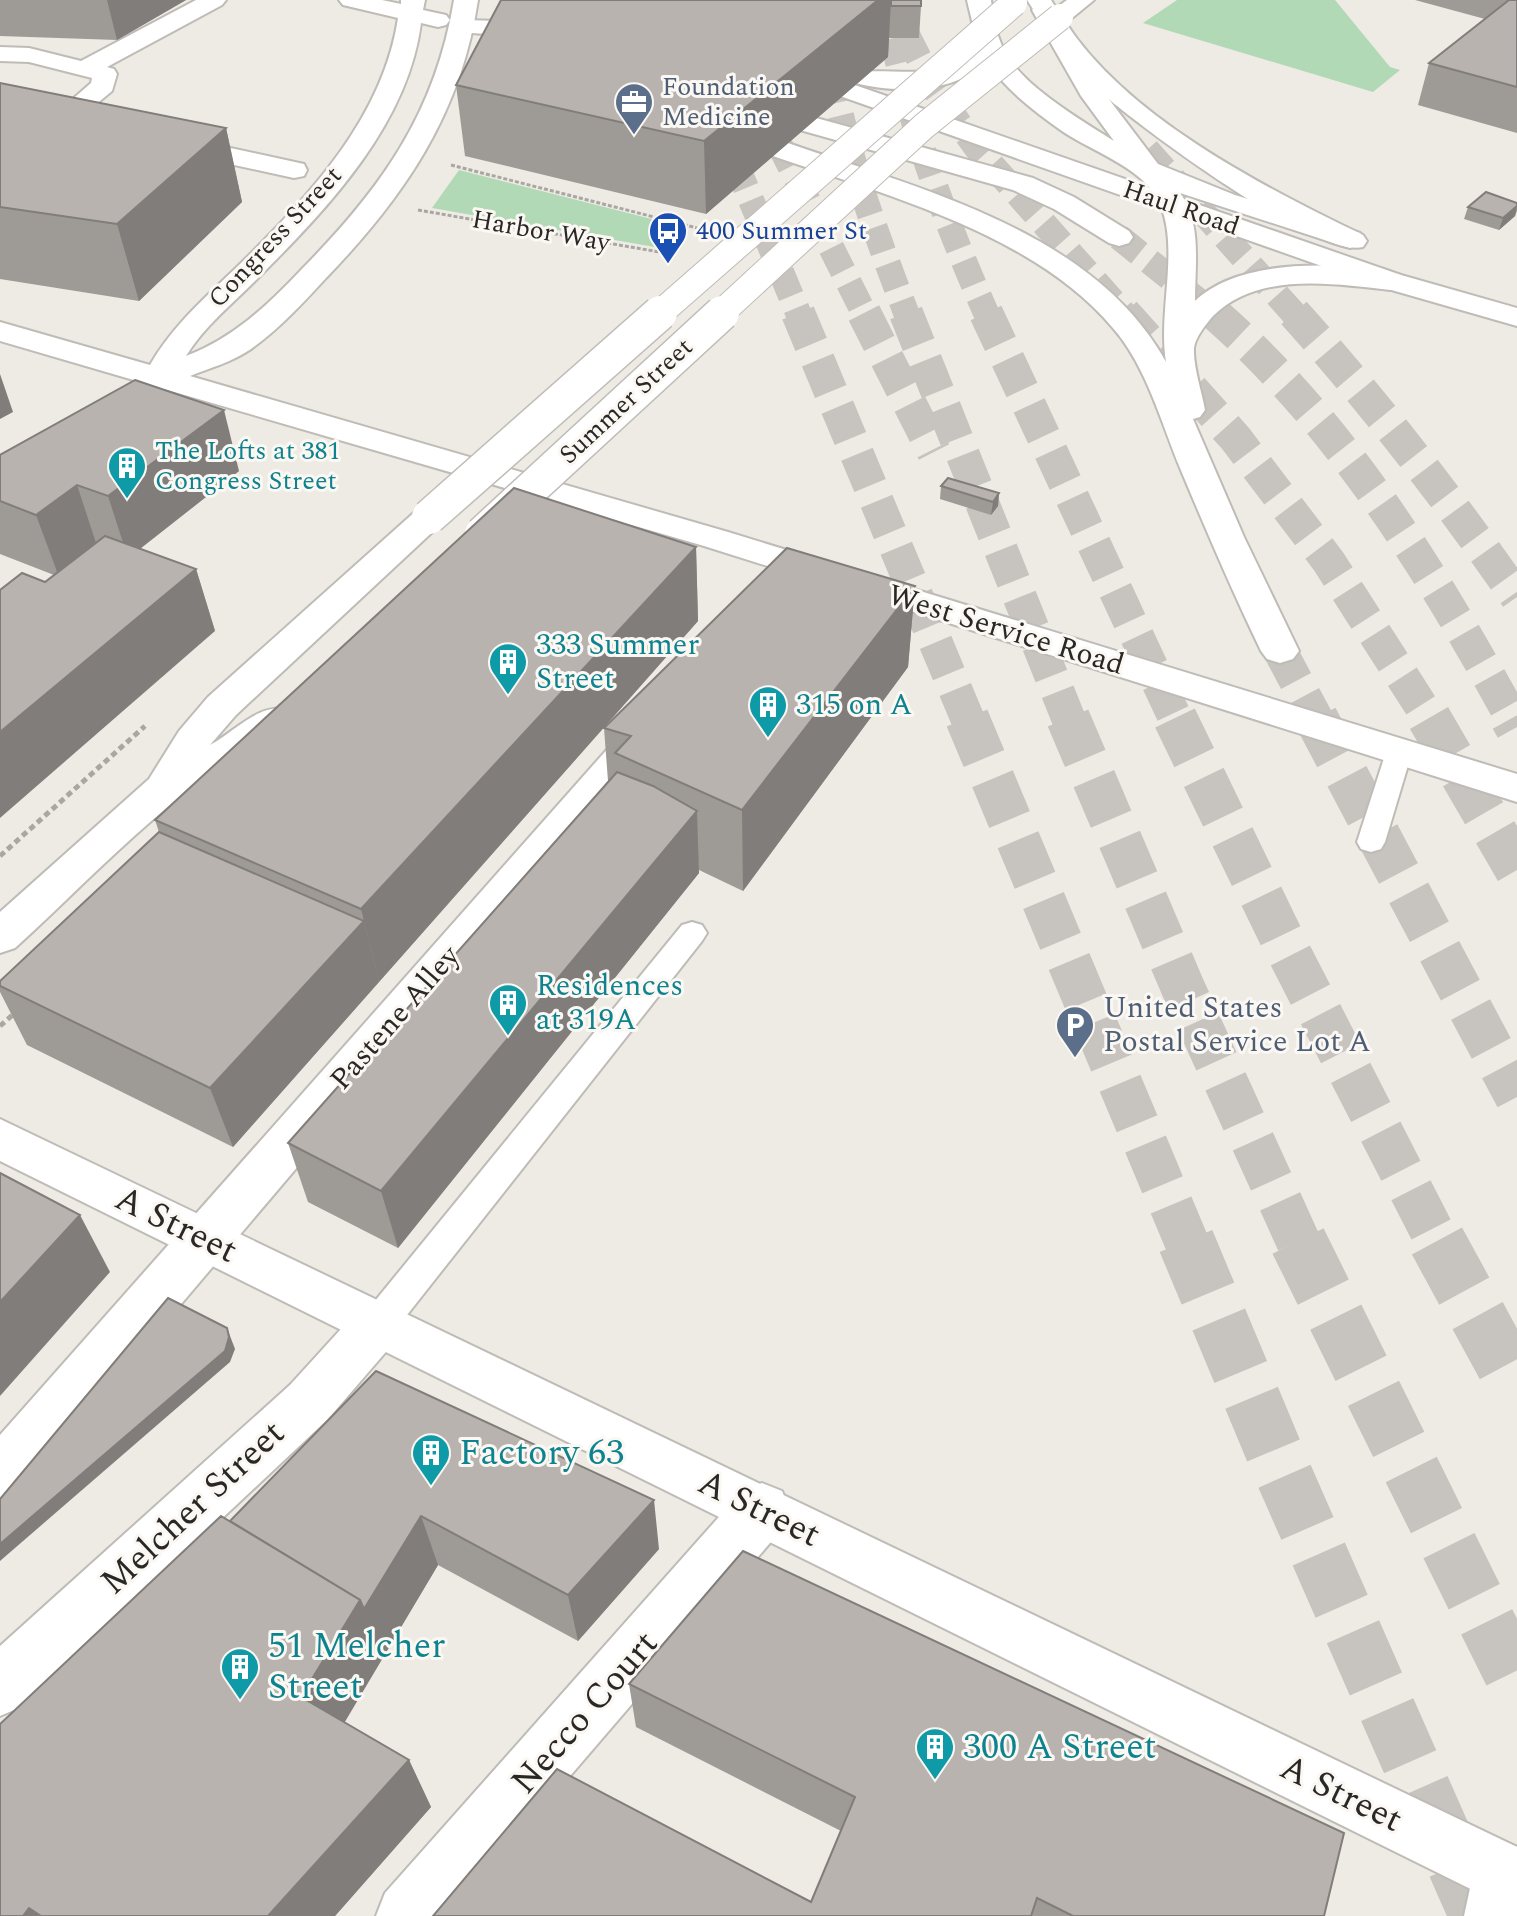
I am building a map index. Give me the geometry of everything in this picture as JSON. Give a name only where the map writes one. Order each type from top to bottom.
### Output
[{"type":"main road","points":[[84,69],[214,0]]},
{"type":"main road","points":[[351,0],[413,7],[464,27],[489,46],[524,58]]},
{"type":"main road","name":"Congress Street","points":[[131,397],[158,379],[215,357],[255,331],[354,232],[398,175],[430,122],[449,78],[464,27],[466,0]]},
{"type":"main road","points":[[979,0],[986,34],[999,62],[1050,110],[1092,139],[1151,172],[1223,201],[1350,239]]},
{"type":"main road","name":"Summer Street","points":[[470,545],[937,114],[1082,0]]},
{"type":"main road","points":[[1034,3],[1086,84],[1176,207],[1181,227],[1179,349],[1195,435],[1227,539]]},
{"type":"main road","name":"Haul Road","points":[[1034,3],[1101,78],[1167,134],[1263,195],[1350,239],[1517,314]]},
{"type":"main road","name":"Summer Street","points":[[162,790],[193,740],[222,706],[429,517],[972,37],[1034,3]]},
{"type":"main road","name":"Congress Street","points":[[158,379],[167,358],[192,325],[284,235],[350,156],[368,129],[393,79],[413,7]]},
{"type":"main road","points":[[464,27],[501,28],[564,37],[536,12]]},
{"type":"main road","name":"Haul Road","points":[[986,34],[983,49],[975,58],[949,74],[856,84],[1176,207],[1391,281],[1517,314]]},
{"type":"main road","points":[[4,55],[105,74],[103,86],[80,104],[80,128],[294,170]]},
{"type":"main road","points":[[809,124],[1023,184],[1064,203],[1119,237]]},
{"type":"main road","points":[[779,149],[904,194],[1018,243],[1064,269],[1122,318],[1152,366],[1227,539],[1280,651]]},
{"type":"main road","points":[[1179,349],[1188,326],[1202,307],[1239,286],[1299,275],[1391,281]]},
{"type":"main road","name":"West Service Road","points":[[0,331],[493,477],[779,578],[1517,788]]},
{"type":"main road","name":"Pastene Alley","points":[[0,1476],[673,699]]},
{"type":"main road","name":"Summer Street","points":[[0,937],[162,790],[255,735],[300,700]]},
{"type":"main road","name":"A Street","points":[[0,1139],[762,1510],[1506,1890]]},
{"type":"main road","name":"Melcher Street","points":[[0,1686],[309,1402],[379,1323]]},
{"type":"main road","name":"Necco Court","points":[[408,1916],[762,1510]]},
{"type":"lane","points":[[1371,842],[1399,752]]},
{"type":"lane","points":[[379,1323],[692,933]]},
{"type":"path","points":[[450,165],[702,229]]},
{"type":"path","name":"Harbor Way","points":[[410,208],[672,254]]},
{"type":"green space","points":[[1177,0],[1335,0],[1390,67],[1400,70],[1373,92],[1143,23]]},
{"type":"green space","points":[[459,170],[683,227],[660,248],[432,208]]},
{"type":"building","points":[[501,0],[878,0],[704,141],[456,85]]},
{"type":"building","points":[[891,0],[921,0],[921,6],[891,6]]},
{"type":"building","points":[[1509,0],[1517,0],[1517,87],[1429,63]]},
{"type":"building","points":[[0,83],[226,128],[117,224],[0,207]]},
{"type":"building","points":[[1486,192],[1517,203],[1517,206],[1503,218],[1468,207]]},
{"type":"building","points":[[135,380],[224,410],[108,496],[77,485],[36,515],[0,501],[0,455]]},
{"type":"building","points":[[948,478],[999,493],[993,502],[941,486]]},
{"type":"building","points":[[514,488],[696,547],[361,909],[155,820]]},
{"type":"building","points":[[105,536],[196,569],[0,732],[0,590],[22,573],[45,582]]},
{"type":"building","points":[[787,548],[915,586],[742,810],[615,753],[631,736],[604,728]]},
{"type":"building","points":[[617,772],[653,786],[697,811],[381,1191],[288,1143]]},
{"type":"building","points":[[159,832],[364,921],[210,1088],[0,986],[0,981]]},
{"type":"building","points":[[0,1173],[80,1215],[0,1302]]},
{"type":"building","points":[[168,1298],[227,1328],[229,1337],[225,1351],[0,1544],[0,1499]]},
{"type":"building","points":[[376,1371],[654,1500],[568,1595],[421,1516],[364,1609],[360,1600],[230,1521]]},
{"type":"building","name":"51 Melcher Street","points":[[221,1516],[360,1600],[301,1697],[409,1760],[268,1916],[41,1916],[29,1908],[23,1916],[0,1916],[0,1724]]},
{"type":"building","points":[[743,1551],[1344,1833],[1324,1916],[1073,1916],[1037,1898],[1031,1916],[433,1916],[557,1769],[811,1902],[855,1797],[629,1684]]},
{"type":"tunnel","points":[[719,0],[734,54],[865,315]]},
{"type":"tunnel","points":[[822,0],[842,121],[878,238],[907,315]]},
{"type":"tunnel","points":[[885,0],[903,82],[926,160],[954,238],[987,315]]},
{"type":"tunnel","points":[[907,35],[935,90],[976,147],[1125,315]]},
{"type":"tunnel","points":[[721,128],[799,315]]},
{"type":"tunnel","points":[[1147,150],[1295,315]]},
{"type":"tunnel","points":[[1119,237],[1216,315]]},
{"type":"tunnel","points":[[798,313],[968,720]]},
{"type":"tunnel","points":[[864,313],[934,452]]},
{"type":"tunnel","points":[[906,313],[1069,720]]},
{"type":"tunnel","points":[[986,313],[1176,720]]},
{"type":"tunnel","points":[[1124,313],[1236,439],[1329,562],[1430,720]]},
{"type":"tunnel","points":[[1214,313],[1303,403],[1381,503],[1450,610],[1513,720]]},
{"type":"tunnel","points":[[1294,313],[1410,451],[1517,597]]},
{"type":"tunnel","points":[[1280,651],[1317,720]]},
{"type":"tunnel","points":[[967,718],[1187,1243]]},
{"type":"tunnel","points":[[1068,718],[1183,988],[1299,1243]]},
{"type":"tunnel","points":[[1175,718],[1285,945],[1438,1243]]},
{"type":"tunnel","points":[[1316,718],[1517,1097]]},
{"type":"tunnel","points":[[1429,718],[1517,870]]},
{"type":"tunnel","points":[[1512,718],[1517,727]]},
{"type":"tunnel","points":[[1186,1241],[1280,1466],[1478,1916]]},
{"type":"tunnel","points":[[1298,1241],[1517,1683]]},
{"type":"tunnel","points":[[1437,1241],[1517,1388]]},
{"type":"place","name":"Foundation Medicine","points":[[634,136]]},
{"type":"place","name":"400 Summer St","points":[[668,265]]},
{"type":"place","name":"The Lofts at 381 Congress Street","points":[[127,500]]},
{"type":"place","name":"333 Summer Street","points":[[508,696]]},
{"type":"place","name":"315 on A","points":[[768,739]]},
{"type":"place","name":"Residences at 319A","points":[[508,1037]]},
{"type":"place","name":"United States Postal Service Lot A","points":[[1075,1059]]},
{"type":"place","name":"Factory 63","points":[[431,1487]]},
{"type":"place","name":"51 Melcher Street","points":[[240,1701]]},
{"type":"place","name":"300 A Street","points":[[935,1781]]}]
